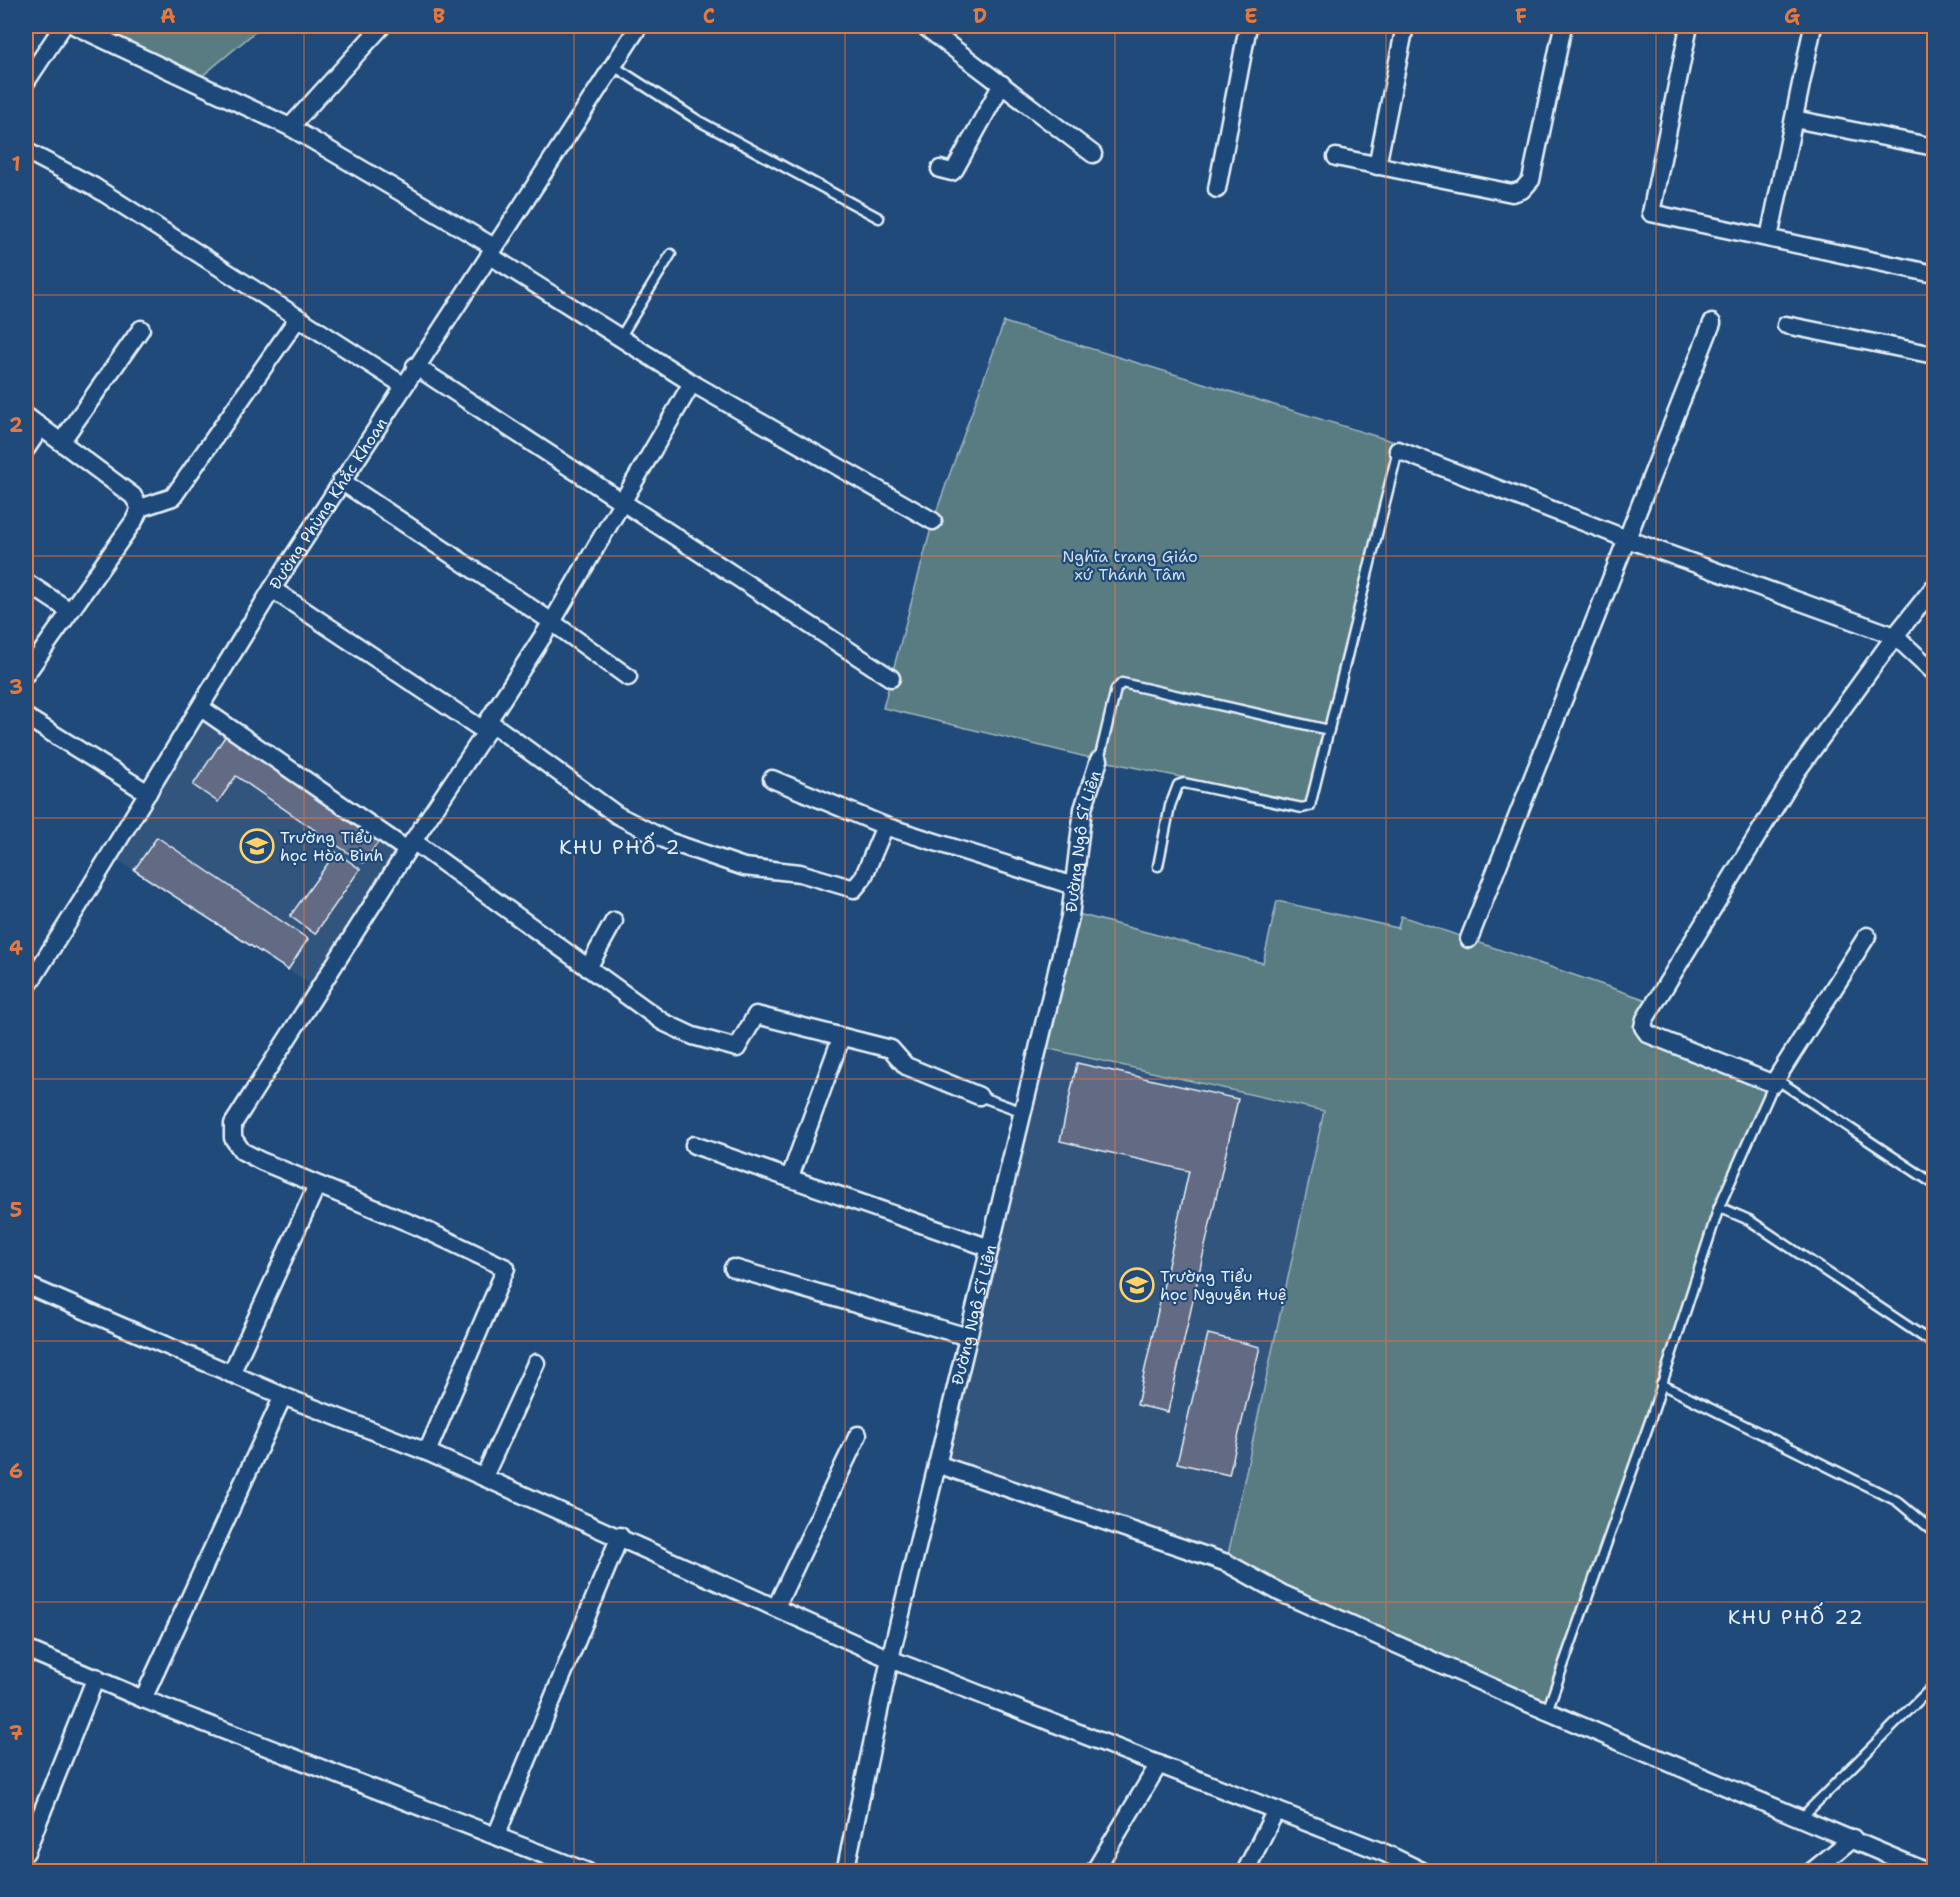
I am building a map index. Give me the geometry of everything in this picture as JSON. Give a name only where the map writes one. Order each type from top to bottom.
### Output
[{"type":"street","points":[[26,82],[63,26]]},
{"type":"street","points":[[75,26],[290,127],[491,251],[620,338],[692,383],[933,521]]},
{"type":"street","points":[[290,127],[382,26]]},
{"type":"street","name":"Đường Phùng Khắc Khoan","points":[[26,989],[201,708],[272,589],[415,366],[639,26]]},
{"type":"street","points":[[924,26],[1094,154]]},
{"type":"street","points":[[1217,189],[1248,26]]},
{"type":"street","points":[[1377,166],[1405,26]]},
{"type":"street","points":[[1336,157],[1512,193],[1522,190],[1531,180],[1563,26]]},
{"type":"street","points":[[1689,26],[1651,213],[1935,274]]},
{"type":"street","points":[[1769,238],[1813,26]]},
{"type":"street","points":[[940,169],[952,172],[955,169],[1002,84]]},
{"type":"street","points":[[1794,119],[1935,147]]},
{"type":"street","points":[[26,151],[93,186],[403,385]]},
{"type":"street","points":[[26,674],[134,521],[140,508],[173,497],[298,318]]},
{"type":"street","points":[[1469,939],[1712,323]]},
{"type":"street","points":[[1786,324],[1935,355]]},
{"type":"street","points":[[61,442],[141,328]]},
{"type":"street","points":[[415,366],[621,504],[891,678]]},
{"type":"street","points":[[427,1452],[506,1268],[419,1227],[242,1151],[232,1138],[233,1124],[487,727],[552,622],[692,383]]},
{"type":"street","points":[[26,416],[133,496],[140,508]]},
{"type":"street","points":[[26,449],[41,428]]},
{"type":"street","points":[[1398,450],[1627,539],[1895,636],[1935,672]]},
{"type":"street","points":[[341,481],[552,622],[628,677]]},
{"type":"street","points":[[26,582],[70,611]]},
{"type":"street","points":[[1867,936],[1775,1082],[1648,1034],[1643,1027],[1645,1018],[1797,771],[1895,636],[1935,587]]},
{"type":"street","points":[[272,589],[487,727],[617,815],[668,841],[744,867],[800,873],[854,889],[863,878],[885,826]]},
{"type":"street","points":[[201,708],[410,846],[663,1022],[693,1036],[736,1048],[756,1015],[891,1049],[906,1066],[979,1096]]},
{"type":"street","points":[[26,717],[148,793]]},
{"type":"street","name":"Đường Ngô Sĩ Liên","points":[[845,1872],[890,1659],[1070,917],[1083,809],[1099,760]]},
{"type":"street","points":[[772,779],[885,826],[1074,886]]},
{"type":"street","points":[[588,968],[614,921]]},
{"type":"street","points":[[790,1178],[841,1038]]},
{"type":"street","points":[[694,1145],[990,1248]]},
{"type":"street","points":[[231,1374],[317,1185]]},
{"type":"street","points":[[733,1268],[968,1337]]},
{"type":"street","points":[[26,1285],[283,1396],[427,1452],[620,1536],[890,1659],[1276,1810],[1424,1872]]},
{"type":"street","points":[[484,1477],[536,1363]]},
{"type":"street","points":[[143,1699],[283,1396]]},
{"type":"street","points":[[776,1607],[858,1435]]},
{"type":"street","points":[[937,1464],[1227,1563],[1281,1593],[1547,1711],[1853,1838],[1928,1872]]},
{"type":"street","points":[[496,1836],[620,1536]]},
{"type":"street","points":[[26,1649],[143,1699],[588,1872]]},
{"type":"street","points":[[26,1852],[96,1677]]},
{"type":"street","points":[[1094,1872],[1159,1764]]},
{"type":"street","points":[[1245,1872],[1276,1810]]},
{"type":"street","points":[[1811,1872],[1853,1838]]},
{"type":"lane","points":[[612,65],[699,121],[879,218]]},
{"type":"lane","points":[[620,338],[671,254]]},
{"type":"lane","points":[[1158,866],[1170,806],[1178,785],[1184,783],[1302,808],[1310,806],[1398,450]]},
{"type":"lane","points":[[1099,760],[1116,689],[1122,683],[1329,730]]},
{"type":"lane","points":[[1547,1711],[1661,1384],[1719,1207],[1757,1127],[1775,1082],[1935,1184]]},
{"type":"lane","points":[[979,1096],[1023,1113]]},
{"type":"lane","points":[[1719,1207],[1749,1220],[1935,1344]]},
{"type":"lane","points":[[1661,1384],[1897,1501],[1935,1532]]},
{"type":"lane","points":[[1802,1817],[1935,1685]]},
{"type":"shaded area","name":"Trường Tiểu học Hòa Bình","points":[[202,718],[398,852],[312,985],[116,859]]},
{"type":"shaded area","name":"Trường Tiểu học Nguyễn Huệ","points":[[1045,1048],[1324,1111],[1228,1555],[946,1459]]},
{"type":"green space","points":[[91,26],[262,26],[201,77]]},
{"type":"green space","name":"Nghĩa trang Giáo xứ Thánh Tâm","points":[[1004,322],[1395,442],[1306,803],[1099,760],[883,708],[933,521]]},
{"type":"green space","points":[[1277,901],[1398,928],[1401,916],[1647,1000],[1638,1016],[1636,1029],[1767,1089],[1715,1206],[1645,1421],[1545,1703],[1283,1587],[1228,1555],[1324,1111],[1045,1048],[1078,914],[1263,963]]},
{"type":"building","points":[[226,735],[380,840],[363,863],[236,776],[218,802],[193,785]]},
{"type":"building","points":[[157,837],[308,939],[288,970],[134,870]]},
{"type":"building","points":[[336,852],[360,869],[315,934],[290,916]]},
{"type":"building","points":[[1077,1063],[1238,1099],[1168,1412],[1137,1405],[1189,1171],[1060,1141]]},
{"type":"building","points":[[1208,1334],[1260,1347],[1229,1475],[1177,1463]]},
{"type":"place","name":"Trường Tiểu học Hòa Bình","points":[[257,846]]},
{"type":"place","name":"Trường Tiểu học Nguyễn Huệ","points":[[1137,1285]]},
{"type":"district","name":"KHU PHỐ 2","points":[[620,847]]},
{"type":"district","name":"KHU PHỐ 22","points":[[1796,1617]]}]
